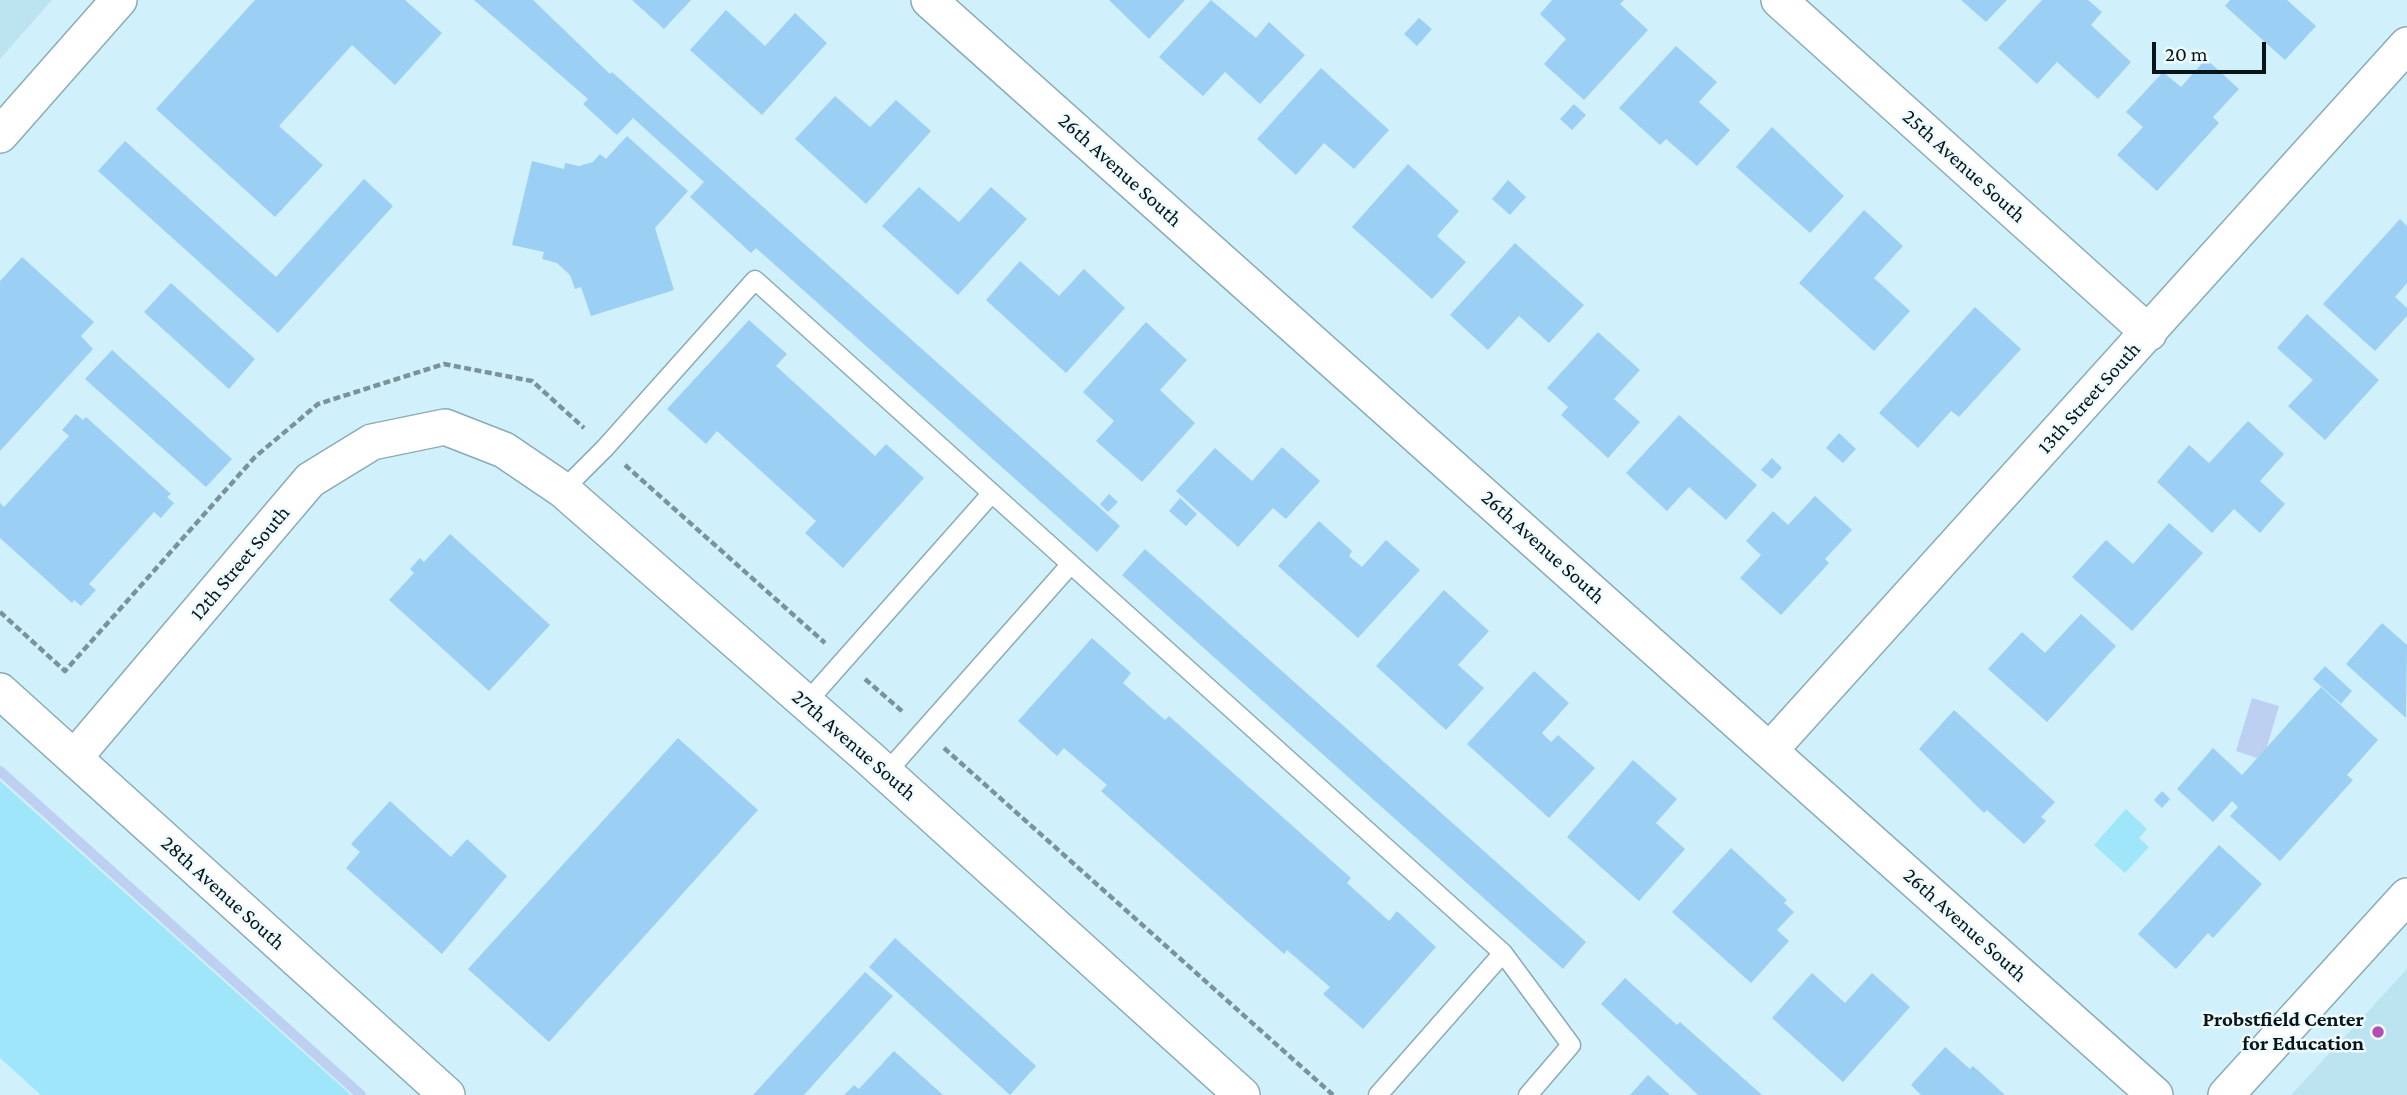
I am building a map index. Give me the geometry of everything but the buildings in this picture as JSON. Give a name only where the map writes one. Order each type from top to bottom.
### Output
[{"type":"street","points":[[0,135],[118,0]]},
{"type":"street","name":"26th Avenue South","points":[[929,0],[2155,1095]]},
{"type":"street","name":"25th Avenue South","points":[[1779,0],[2149,333]]},
{"type":"street","name":"13th Street South","points":[[1770,750],[2407,45]]},
{"type":"street","name":"27th Avenue South","points":[[445,427],[504,450],[563,490],[886,773],[1242,1095]]},
{"type":"street","name":"12th Street South","points":[[74,758],[310,480],[372,442],[445,427]]},
{"type":"street","name":"28th Avenue South","points":[[0,691],[446,1095]]},
{"type":"street","points":[[2226,1095],[2407,896]]},
{"type":"lane","points":[[563,490],[606,448],[755,280],[1503,953],[1572,1045],[1528,1095]]},
{"type":"lane","points":[[806,703],[992,493]]},
{"type":"lane","points":[[886,773],[1071,564]]},
{"type":"lane","points":[[1378,1095],[1503,953]]},
{"type":"path","points":[[0,612],[65,671],[255,457],[318,404],[444,364],[532,381],[1333,1095]]},
{"type":"shaded area","points":[[0,0],[52,0],[0,59]]},
{"type":"shaded area","points":[[2252,698],[2279,706],[2263,760],[2236,751]]},
{"type":"shaded area","points":[[0,781],[351,1095],[41,1095],[0,1058]]},
{"type":"shaded area","points":[[2126,809],[2147,829],[2139,838],[2149,847],[2125,873],[2094,845]]},
{"type":"shaded area","name":"Probstfield Center for Education","points":[[2407,969],[2407,1095],[2291,1095]]},
{"type":"waterway","points":[[0,771],[361,1095]]},
{"type":"place","name":"Probstfield Center for Education","points":[[2378,1032]]}]
